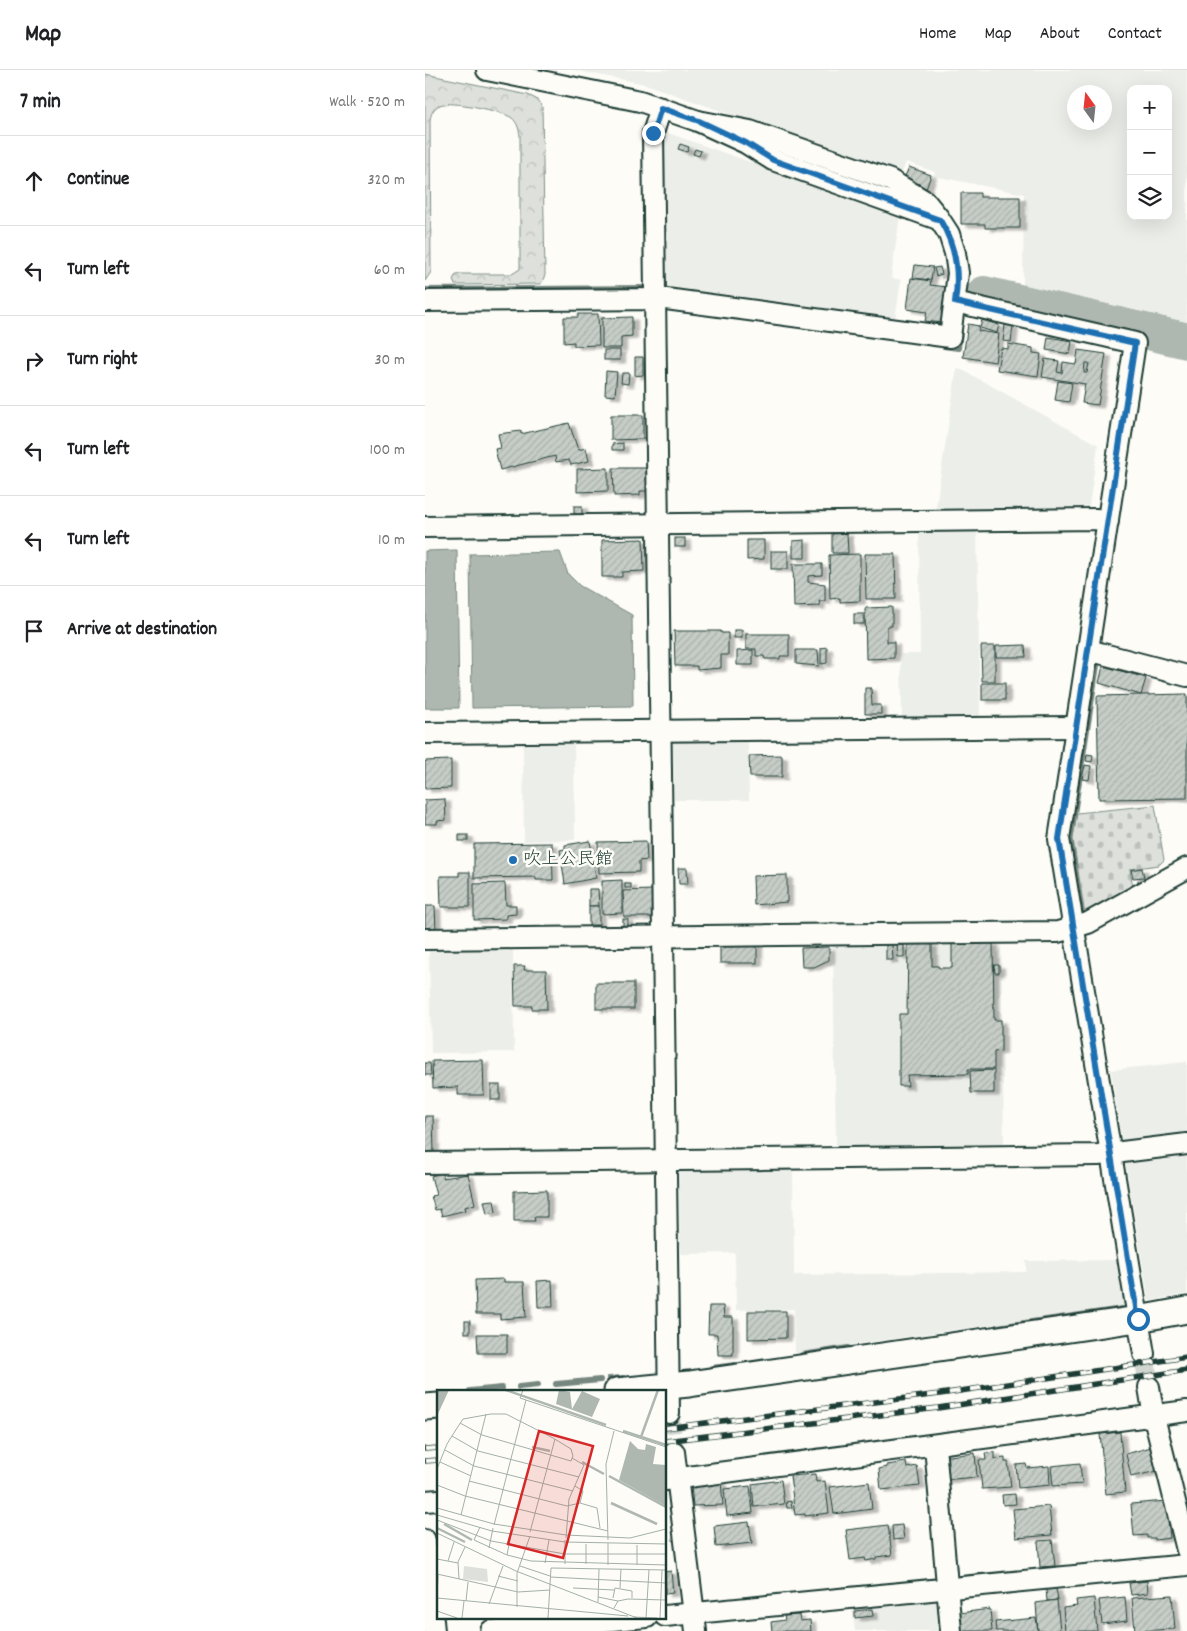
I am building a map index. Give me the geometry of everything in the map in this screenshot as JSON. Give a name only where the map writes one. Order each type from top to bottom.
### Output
[{"type":"street","points":[[425,301],[654,299],[950,337],[958,273],[955,253],[949,234],[940,220],[773,160],[746,143],[699,121],[640,101],[487,70]]},
{"type":"street","points":[[661,108],[653,133],[654,299],[667,1387],[669,1413]]},
{"type":"street","points":[[955,302],[1135,343],[1059,839],[1144,1354]]},
{"type":"street","points":[[425,527],[1108,520]]},
{"type":"street","points":[[1088,650],[1187,676]]},
{"type":"street","points":[[425,733],[1076,727]]},
{"type":"street","points":[[425,939],[1058,932],[1088,924],[1187,868]]},
{"type":"street","points":[[425,1163],[1110,1153],[1187,1144]]},
{"type":"street","points":[[630,1390],[667,1387],[1138,1319],[1187,1310]]},
{"type":"street","points":[[1149,1387],[1154,1417],[1187,1550]]},
{"type":"street","points":[[671,1480],[1154,1417],[1187,1411]]},
{"type":"street","points":[[935,1446],[951,1631]]},
{"type":"street","points":[[674,1452],[671,1480],[695,1622]]},
{"type":"street","points":[[425,1540],[434,1631]]},
{"type":"street","points":[[666,1616],[695,1622],[948,1587],[1187,1565]]},
{"type":"street","points":[[491,1631],[636,1618]]},
{"type":"shaded area","points":[[573,70],[1187,70],[1187,323],[1023,285],[1024,194],[934,176],[935,172],[906,162],[901,175],[645,84]]},
{"type":"shaded area","points":[[665,132],[900,215],[891,278],[901,280],[895,320],[687,295],[688,291],[662,287],[660,135]]},
{"type":"shaded area","points":[[957,367],[1098,445],[1088,512],[935,513]]},
{"type":"shaded area","points":[[977,528],[980,718],[902,719],[901,654],[920,654],[919,529]]},
{"type":"shaded area","points":[[457,550],[459,708],[425,708],[425,551]]},
{"type":"shaded area","points":[[560,552],[568,574],[580,586],[632,615],[633,706],[472,708],[470,554]]},
{"type":"shaded area","points":[[748,739],[749,800],[674,800],[673,740]]},
{"type":"shaded area","points":[[574,741],[575,840],[524,841],[523,742]]},
{"type":"shaded area","points":[[1001,941],[1004,1146],[836,1148],[833,943]]},
{"type":"shaded area","points":[[513,947],[514,1052],[431,1053],[429,948]]},
{"type":"shaded area","points":[[1187,1062],[1187,1135],[1122,1141],[1111,1070]]},
{"type":"shaded area","points":[[1187,1153],[1187,1294],[1149,1301],[1125,1160]]},
{"type":"shaded area","points":[[793,1168],[794,1275],[1026,1272],[1026,1261],[1119,1260],[1126,1305],[795,1353],[794,1309],[736,1310],[735,1253],[680,1254],[679,1169]]},
{"type":"shaded area","points":[[938,1598],[943,1602],[945,1631],[855,1631],[852,1606]]},
{"type":"green space","points":[[425,74],[528,95],[536,99],[542,106],[545,275],[541,284],[455,285],[453,280],[459,274],[512,274],[520,269],[520,135],[515,122],[507,115],[476,107],[454,104],[438,106],[433,111],[430,120],[431,272],[425,281]]},
{"type":"green space","points":[[1029,287],[1187,323],[1187,336],[1027,299],[1023,296],[1022,291]]},
{"type":"green space","points":[[1155,805],[1164,860],[1159,865],[1130,869],[1133,888],[1085,915],[1073,839],[1077,813]]},
{"type":"building","points":[[680,144],[689,147],[687,152],[678,149]]},
{"type":"building","points":[[695,149],[701,151],[699,156],[693,154]]},
{"type":"building","points":[[909,167],[931,175],[926,189],[903,181]]},
{"type":"building","points":[[961,193],[980,193],[980,197],[1020,197],[1020,228],[985,228],[985,224],[961,224]]},
{"type":"building","points":[[915,265],[933,267],[931,280],[913,278]]},
{"type":"building","points":[[940,267],[942,274],[936,276],[934,268]]},
{"type":"building","points":[[911,278],[931,281],[930,285],[948,287],[943,323],[925,321],[927,312],[907,309]]},
{"type":"building","points":[[578,314],[598,314],[599,345],[574,346],[574,342],[564,343],[564,317],[578,317]]},
{"type":"building","points":[[632,317],[632,336],[621,337],[621,348],[602,348],[602,318]]},
{"type":"building","points":[[982,320],[999,325],[997,333],[980,328]]},
{"type":"building","points":[[968,324],[979,326],[978,331],[999,334],[995,362],[963,357]]},
{"type":"building","points":[[1005,325],[1013,326],[1011,342],[1003,341]]},
{"type":"building","points":[[1048,337],[1072,341],[1070,354],[1046,350]]},
{"type":"building","points":[[1008,344],[1033,348],[1033,353],[1041,354],[1038,376],[997,370],[1001,348],[1008,349]]},
{"type":"building","points":[[604,350],[620,350],[620,360],[604,360]]},
{"type":"building","points":[[1078,350],[1106,354],[1098,405],[1082,403],[1085,384],[1042,377],[1045,359],[1059,361],[1057,372],[1062,373],[1063,362],[1076,364]],"holes":[[[1085,363],[1089,363],[1087,373],[1084,373]]]},
{"type":"building","points":[[635,357],[643,357],[643,375],[635,376]]},
{"type":"building","points":[[606,371],[617,372],[615,396],[605,395]]},
{"type":"building","points":[[622,373],[629,373],[628,384],[621,383]]},
{"type":"building","points":[[1058,381],[1072,383],[1069,402],[1055,400]]},
{"type":"building","points":[[611,415],[643,415],[643,439],[611,440]]},
{"type":"building","points":[[569,423],[578,450],[586,448],[589,461],[571,465],[569,460],[556,462],[555,456],[500,470],[495,449],[501,448],[498,434],[521,431],[521,434]]},
{"type":"building","points":[[623,443],[623,450],[612,450],[612,444]]},
{"type":"building","points":[[608,468],[608,491],[577,492],[577,469]]},
{"type":"building","points":[[613,468],[647,468],[647,491],[640,491],[640,495],[614,496]]},
{"type":"building","points":[[574,506],[582,506],[582,514],[574,514]]},
{"type":"building","points":[[847,533],[848,553],[832,553],[832,534]]},
{"type":"building","points":[[675,538],[685,538],[685,547],[675,547]]},
{"type":"building","points":[[643,539],[644,571],[622,572],[622,577],[602,577],[602,540]]},
{"type":"building","points":[[747,540],[764,540],[764,559],[747,560]]},
{"type":"building","points":[[805,540],[805,558],[793,558],[793,541]]},
{"type":"building","points":[[771,551],[788,551],[788,569],[771,569]]},
{"type":"building","points":[[860,554],[860,601],[840,602],[840,598],[830,599],[829,555]]},
{"type":"building","points":[[865,554],[895,554],[896,599],[866,599]]},
{"type":"building","points":[[793,564],[822,564],[822,575],[808,576],[808,582],[825,584],[825,601],[819,601],[820,606],[794,607]]},
{"type":"building","points":[[892,607],[892,626],[887,626],[887,642],[894,642],[894,658],[866,659],[865,608]]},
{"type":"building","points":[[854,614],[864,614],[864,624],[854,624]]},
{"type":"building","points":[[734,630],[742,630],[742,638],[734,638]]},
{"type":"building","points":[[674,631],[721,631],[721,633],[728,633],[728,655],[721,655],[721,668],[697,670],[697,666],[675,666]]},
{"type":"building","points":[[746,634],[789,634],[789,656],[780,656],[780,659],[765,659],[764,656],[756,656],[756,649],[746,649]]},
{"type":"building","points":[[1025,645],[1026,657],[996,657],[996,646]]},
{"type":"building","points":[[981,646],[995,646],[995,681],[982,681]]},
{"type":"building","points":[[827,647],[827,663],[821,664],[821,648]]},
{"type":"building","points":[[753,650],[753,665],[737,665],[737,651]]},
{"type":"building","points":[[796,650],[818,650],[819,666],[796,664]]},
{"type":"building","points":[[1103,666],[1146,678],[1141,695],[1099,683]]},
{"type":"building","points":[[982,683],[1005,683],[1005,700],[982,700]]},
{"type":"building","points":[[865,688],[871,688],[872,705],[881,705],[881,714],[865,714]]},
{"type":"building","points":[[1187,694],[1187,798],[1099,799],[1097,696]]},
{"type":"building","points":[[1087,754],[1093,755],[1092,762],[1086,761]]},
{"type":"building","points":[[782,755],[782,777],[750,777],[749,756]]},
{"type":"building","points":[[451,760],[451,788],[425,789],[425,761]]},
{"type":"building","points":[[1085,765],[1091,766],[1089,780],[1082,779]]},
{"type":"building","points":[[445,799],[446,820],[437,821],[437,824],[425,824],[425,800]]},
{"type":"building","points":[[459,835],[468,835],[468,841],[459,841]]},
{"type":"building","points":[[590,841],[596,878],[565,884],[560,850],[565,849],[565,845]]},
{"type":"building","points":[[646,841],[647,860],[639,861],[639,872],[599,873],[598,842]]},
{"type":"building","name":"吹上公民館","points":[[552,843],[553,880],[536,880],[536,877],[474,878],[474,844]]},
{"type":"building","points":[[678,868],[687,868],[688,884],[679,884]]},
{"type":"building","points":[[1142,868],[1144,877],[1133,878],[1131,870]]},
{"type":"building","points":[[459,872],[470,872],[470,907],[441,907],[440,876],[459,876]]},
{"type":"building","points":[[787,875],[787,902],[754,905],[753,876]]},
{"type":"building","points":[[622,880],[622,913],[602,914],[602,881]]},
{"type":"building","points":[[505,883],[506,905],[516,905],[516,914],[506,915],[506,919],[474,920],[474,884]]},
{"type":"building","points":[[625,884],[631,884],[631,888],[625,888]]},
{"type":"building","points":[[589,889],[598,889],[599,906],[589,906]]},
{"type":"building","points":[[652,890],[653,917],[624,917],[623,891]]},
{"type":"building","points":[[425,906],[435,906],[436,931],[425,931]]},
{"type":"building","points":[[589,906],[599,906],[599,925],[589,925]]},
{"type":"building","points":[[623,919],[628,919],[628,928],[623,928]]},
{"type":"building","points":[[720,943],[757,943],[757,963],[720,963]]},
{"type":"building","points":[[993,943],[994,1020],[1001,1020],[1001,1051],[994,1052],[994,1069],[968,1069],[968,1074],[907,1075],[908,1086],[899,1086],[899,1014],[907,1014],[908,944],[932,944],[932,966],[952,968],[952,944]]},
{"type":"building","points":[[886,944],[892,944],[893,960],[886,960]]},
{"type":"building","points":[[897,945],[904,945],[904,957],[898,957]]},
{"type":"building","points":[[829,947],[829,960],[814,967],[802,967],[801,948]]},
{"type":"building","points":[[994,965],[999,965],[999,973],[995,973]]},
{"type":"building","points":[[514,966],[525,966],[524,970],[546,970],[547,1009],[532,1009],[532,1006],[515,1006]]},
{"type":"building","points":[[596,983],[634,983],[634,1009],[596,1009]]},
{"type":"building","points":[[483,1060],[484,1095],[458,1095],[458,1087],[433,1088],[432,1061]]},
{"type":"building","points":[[425,1063],[430,1063],[431,1075],[425,1075]]},
{"type":"building","points":[[994,1070],[994,1093],[971,1093],[970,1071]]},
{"type":"building","points":[[491,1085],[500,1085],[500,1100],[491,1100]]},
{"type":"building","points":[[425,1116],[433,1116],[434,1153],[425,1153]]},
{"type":"building","points":[[442,1173],[443,1178],[468,1174],[475,1204],[465,1207],[466,1210],[442,1216],[440,1209],[435,1210],[431,1196],[436,1195],[431,1176]]},
{"type":"building","points":[[547,1190],[547,1217],[534,1217],[535,1221],[514,1221],[514,1191]]},
{"type":"building","points":[[494,1200],[496,1212],[487,1214],[484,1201]]},
{"type":"building","points":[[504,1279],[504,1282],[524,1282],[526,1317],[500,1319],[500,1314],[476,1314],[475,1280]]},
{"type":"building","points":[[552,1280],[553,1307],[538,1307],[537,1281]]},
{"type":"building","points":[[709,1306],[723,1306],[724,1317],[733,1317],[733,1355],[718,1355],[717,1334],[708,1334]]},
{"type":"building","points":[[748,1311],[786,1311],[786,1338],[748,1339]]},
{"type":"building","points":[[465,1321],[470,1321],[470,1333],[465,1333]]},
{"type":"building","points":[[477,1334],[507,1334],[507,1353],[478,1353]]},
{"type":"building","points":[[1120,1432],[1125,1492],[1106,1494],[1100,1434]]},
{"type":"building","points":[[1151,1447],[1157,1471],[1131,1477],[1126,1454]]},
{"type":"building","points":[[995,1452],[995,1459],[1005,1458],[1005,1462],[1008,1462],[1011,1487],[982,1489],[979,1460],[986,1460],[985,1453]]},
{"type":"building","points":[[975,1453],[977,1477],[943,1480],[941,1457]]},
{"type":"building","points":[[906,1462],[907,1468],[917,1466],[920,1486],[881,1490],[879,1469],[887,1467],[887,1465]]},
{"type":"building","points":[[1080,1463],[1082,1484],[1053,1486],[1051,1466]]},
{"type":"building","points":[[1026,1464],[1027,1468],[1049,1466],[1050,1485],[1018,1488],[1016,1465]]},
{"type":"building","points":[[815,1474],[816,1482],[825,1481],[829,1513],[805,1516],[805,1514],[795,1515],[790,1476]]},
{"type":"building","points":[[781,1480],[784,1504],[754,1507],[752,1484]]},
{"type":"building","points":[[721,1481],[723,1505],[693,1506],[691,1485]]},
{"type":"building","points":[[869,1482],[872,1509],[834,1514],[830,1487]]},
{"type":"building","points":[[750,1486],[753,1513],[727,1516],[724,1489]]},
{"type":"building","points":[[1015,1494],[1016,1504],[1003,1505],[1002,1495]]},
{"type":"building","points":[[791,1501],[792,1508],[787,1508],[786,1502]]},
{"type":"building","points":[[1166,1501],[1170,1538],[1155,1540],[1155,1538],[1147,1538],[1147,1535],[1134,1536],[1131,1504]]},
{"type":"building","points":[[1049,1506],[1052,1535],[1016,1538],[1013,1509]]},
{"type":"building","points":[[749,1522],[752,1543],[716,1547],[714,1526]]},
{"type":"building","points":[[888,1525],[892,1555],[876,1557],[876,1559],[866,1561],[865,1558],[850,1560],[846,1530]]},
{"type":"building","points":[[902,1525],[904,1539],[893,1540],[892,1526]]},
{"type":"building","points":[[1052,1540],[1055,1566],[1040,1567],[1038,1541]]},
{"type":"building","points":[[671,1571],[673,1593],[666,1594],[666,1572]]},
{"type":"building","points":[[1147,1581],[1148,1593],[1131,1595],[1129,1583]]},
{"type":"building","points":[[1056,1588],[1058,1600],[1047,1601],[1046,1589]]},
{"type":"building","points":[[1172,1595],[1175,1629],[1135,1631],[1132,1598]]},
{"type":"building","points":[[1125,1597],[1127,1621],[1102,1624],[1099,1600]]},
{"type":"building","points":[[1094,1598],[1097,1631],[1065,1631],[1063,1608],[1077,1606],[1076,1600]]},
{"type":"building","points":[[1057,1600],[1060,1631],[1038,1631],[1036,1603]]},
{"type":"building","points":[[872,1609],[873,1616],[855,1618],[855,1611]]},
{"type":"building","points":[[990,1609],[992,1631],[960,1631],[959,1613]]},
{"type":"building","points":[[799,1615],[800,1621],[810,1620],[811,1631],[772,1631],[771,1622],[785,1620],[784,1616]]},
{"type":"building","points":[[1036,1618],[1038,1631],[996,1631],[995,1622]]},
{"type":"waterway","points":[[425,290],[647,288],[649,290]]},
{"type":"waterway","points":[[984,294],[1187,341]]},
{"type":"waterway","points":[[944,346],[958,348],[960,332]]},
{"type":"waterway","points":[[1081,911],[1070,839],[1097,665]]},
{"type":"waterway","points":[[997,1327],[1122,1309]]},
{"type":"waterway","points":[[802,1355],[848,1348]]},
{"type":"waterway","points":[[712,1368],[735,1365]]},
{"type":"waterway","points":[[609,1379],[623,1378]]},
{"type":"waterway","points":[[556,1384],[600,1380]]},
{"type":"waterway","points":[[519,1387],[538,1385]]},
{"type":"waterway","points":[[481,1390],[502,1388]]},
{"type":"tunnel","points":[[1144,1354],[1149,1387]]},
{"type":"tunnel","points":[[669,1413],[674,1452]]},
{"type":"railway","points":[[666,1428],[940,1394],[1187,1357]]},
{"type":"railway","points":[[666,1441],[938,1408],[1187,1370]]},
{"type":"railway","points":[[425,1449],[437,1448]]},
{"type":"railway","points":[[425,1461],[437,1460]]},
{"type":"place","name":"吹上公民館","points":[[513,860]]},
{"type":"route","points":[[653,133],[661,108],[699,121],[746,143],[773,160],[940,220],[949,234],[955,253],[958,273],[955,302],[1135,343],[1059,839],[1138,1319]]}]
